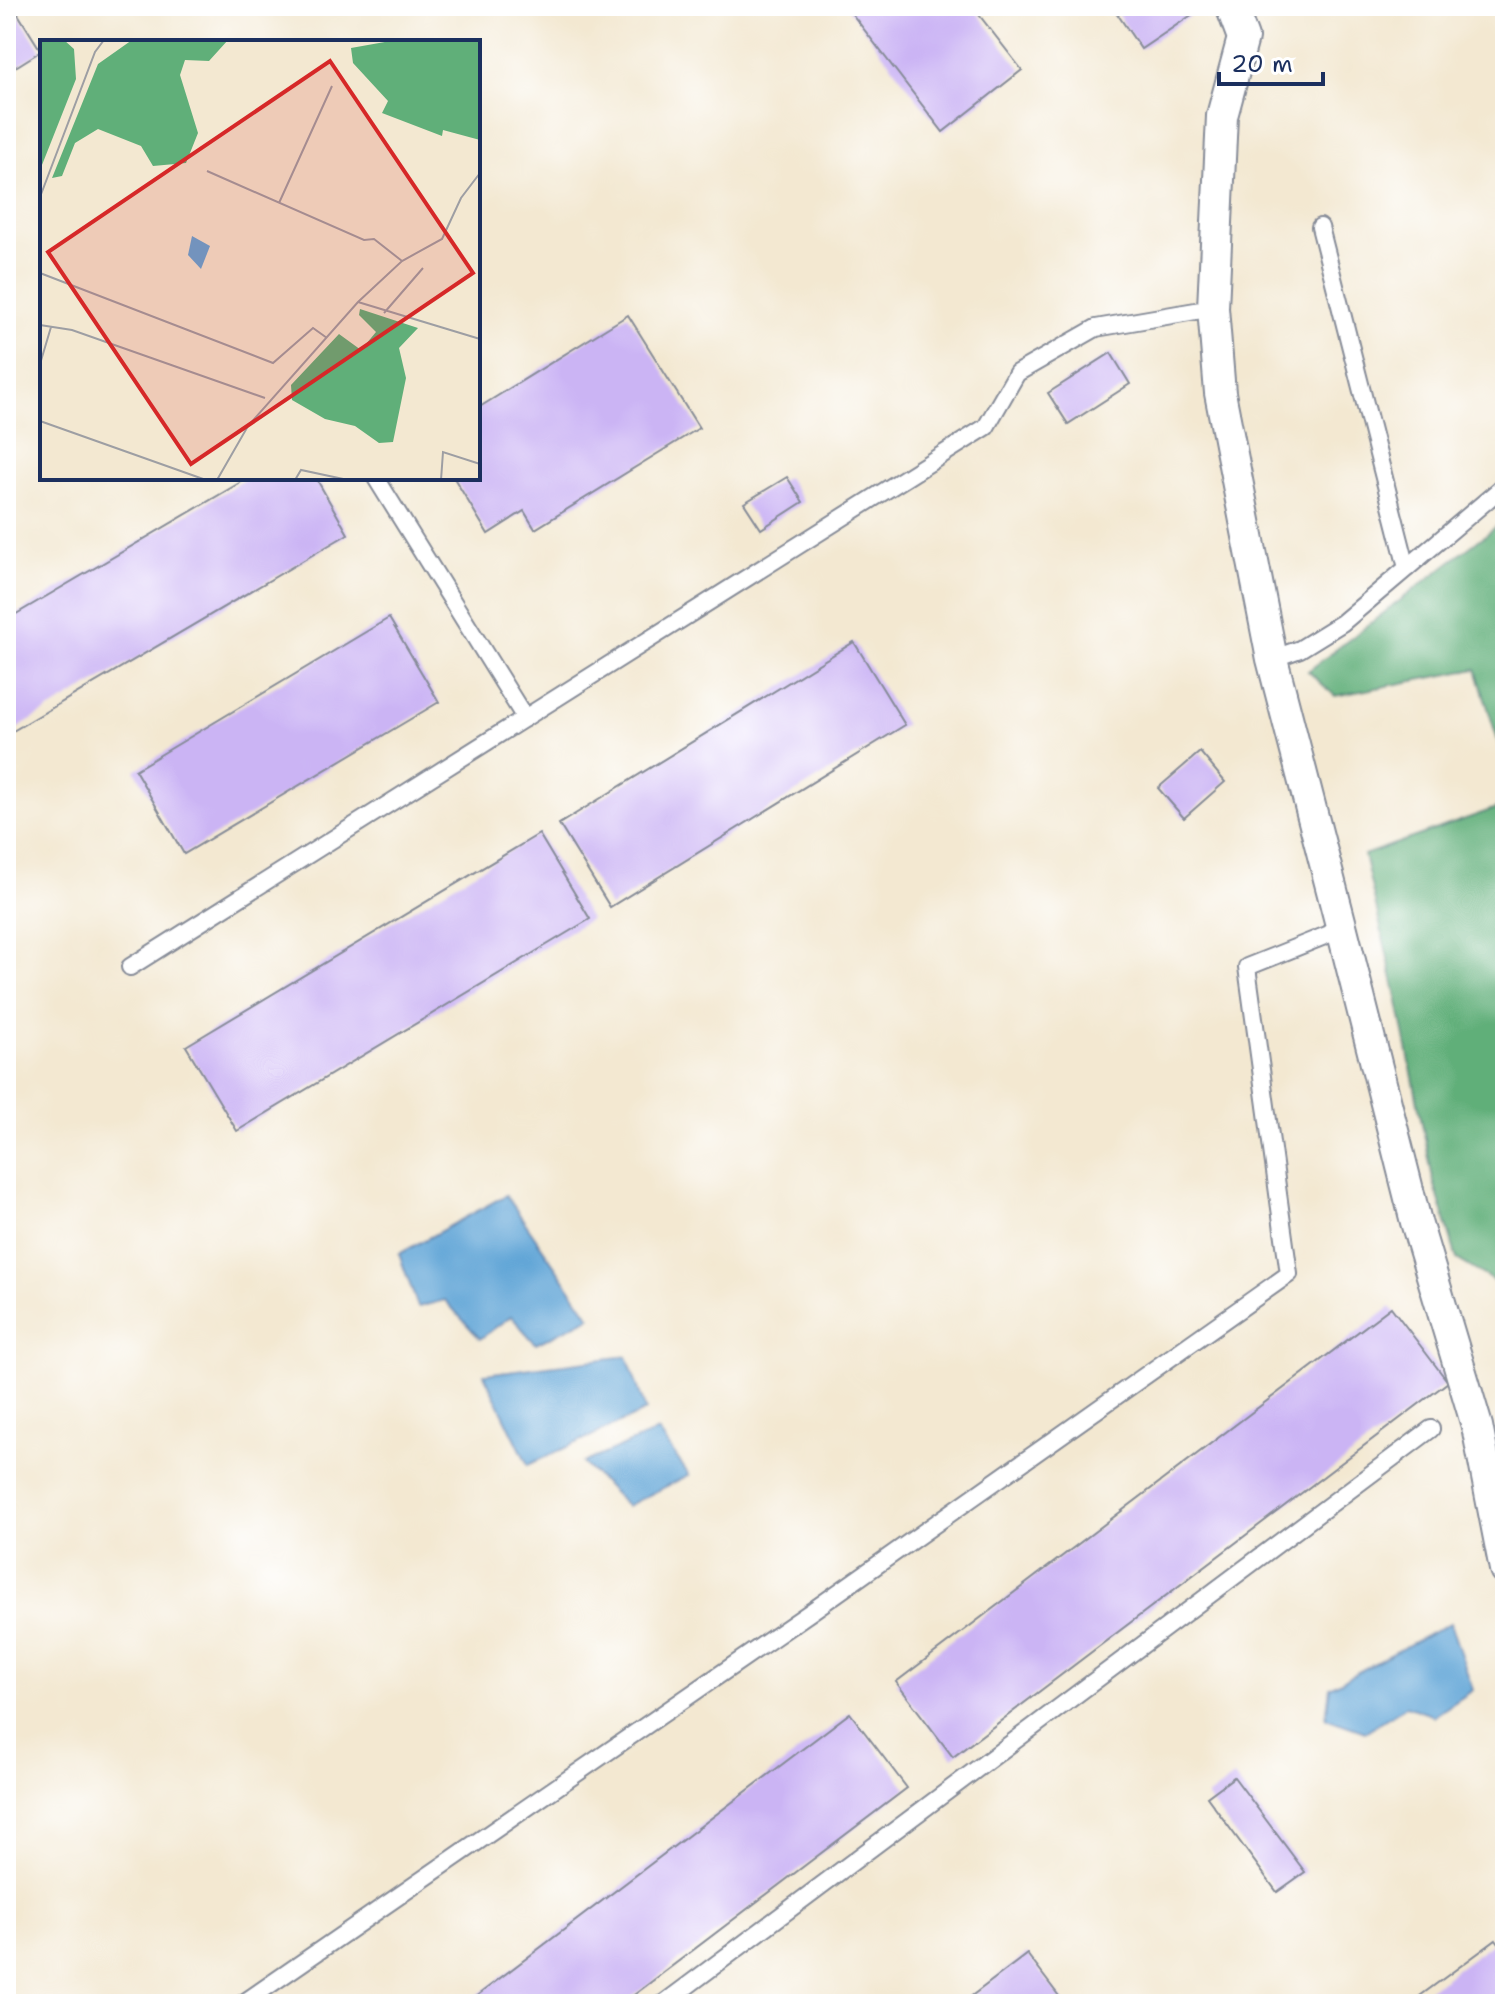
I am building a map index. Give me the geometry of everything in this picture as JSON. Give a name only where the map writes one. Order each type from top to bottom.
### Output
[{"type":"street","points":[[1231,6],[1243,38],[1222,116],[1213,308],[1220,393],[1272,659],[1416,1222],[1477,1426],[1505,1569]]},
{"type":"lane","points":[[1320,227],[1407,568]]},
{"type":"lane","points":[[130,967],[986,427],[1017,373],[1096,328],[1213,308]]},
{"type":"lane","points":[[377,480],[525,718]]},
{"type":"lane","points":[[1272,659],[1300,649],[1342,623],[1505,485]]},
{"type":"lane","points":[[242,2004],[812,1611],[1289,1274],[1247,967],[1342,929]]},
{"type":"lane","points":[[663,2004],[1431,1429]]},
{"type":"green space","points":[[1505,520],[1505,764],[1476,669],[1335,696],[1308,671]]},
{"type":"green space","points":[[1505,805],[1505,1288],[1457,1259],[1433,1179],[1397,997],[1364,855]]},
{"type":"water","points":[[506,1195],[590,1317],[536,1344],[511,1316],[480,1339],[445,1300],[418,1307],[399,1254]]},
{"type":"water","points":[[627,1356],[646,1411],[528,1465],[484,1374]]},
{"type":"water","points":[[658,1431],[689,1475],[627,1506],[583,1463]]},
{"type":"water","points":[[1450,1623],[1473,1690],[1434,1716],[1406,1706],[1365,1732],[1326,1718],[1330,1687]]},
{"type":"building","points":[[6,6],[13,6],[40,52],[6,73]]},
{"type":"building","points":[[846,6],[972,6],[1022,70],[943,132]]},
{"type":"building","points":[[1112,6],[1187,6],[1193,14],[1141,49]]},
{"type":"building","points":[[628,315],[699,428],[535,529],[524,511],[488,534],[455,480],[480,480],[480,407]]},
{"type":"building","points":[[1111,353],[1130,384],[1068,424],[1048,393]]},
{"type":"building","points":[[787,477],[803,502],[761,529],[744,503]]},
{"type":"building","points":[[245,480],[317,480],[348,534],[6,735],[6,620]]},
{"type":"building","points":[[389,618],[439,702],[184,854],[135,770]]},
{"type":"building","points":[[854,642],[905,725],[610,907],[559,824]]},
{"type":"building","points":[[1200,752],[1225,782],[1184,818],[1158,788]]},
{"type":"building","points":[[539,834],[590,919],[237,1131],[186,1046]]},
{"type":"building","points":[[1391,1307],[1448,1382],[953,1757],[896,1682]]},
{"type":"building","points":[[850,1713],[907,1788],[622,2004],[466,2004]]},
{"type":"building","points":[[1234,1777],[1305,1872],[1277,1892],[1207,1797]]},
{"type":"building","points":[[1496,1940],[1505,1952],[1505,2004],[1409,2004]]},
{"type":"building","points":[[1027,1954],[1065,2004],[961,2004]]}]
